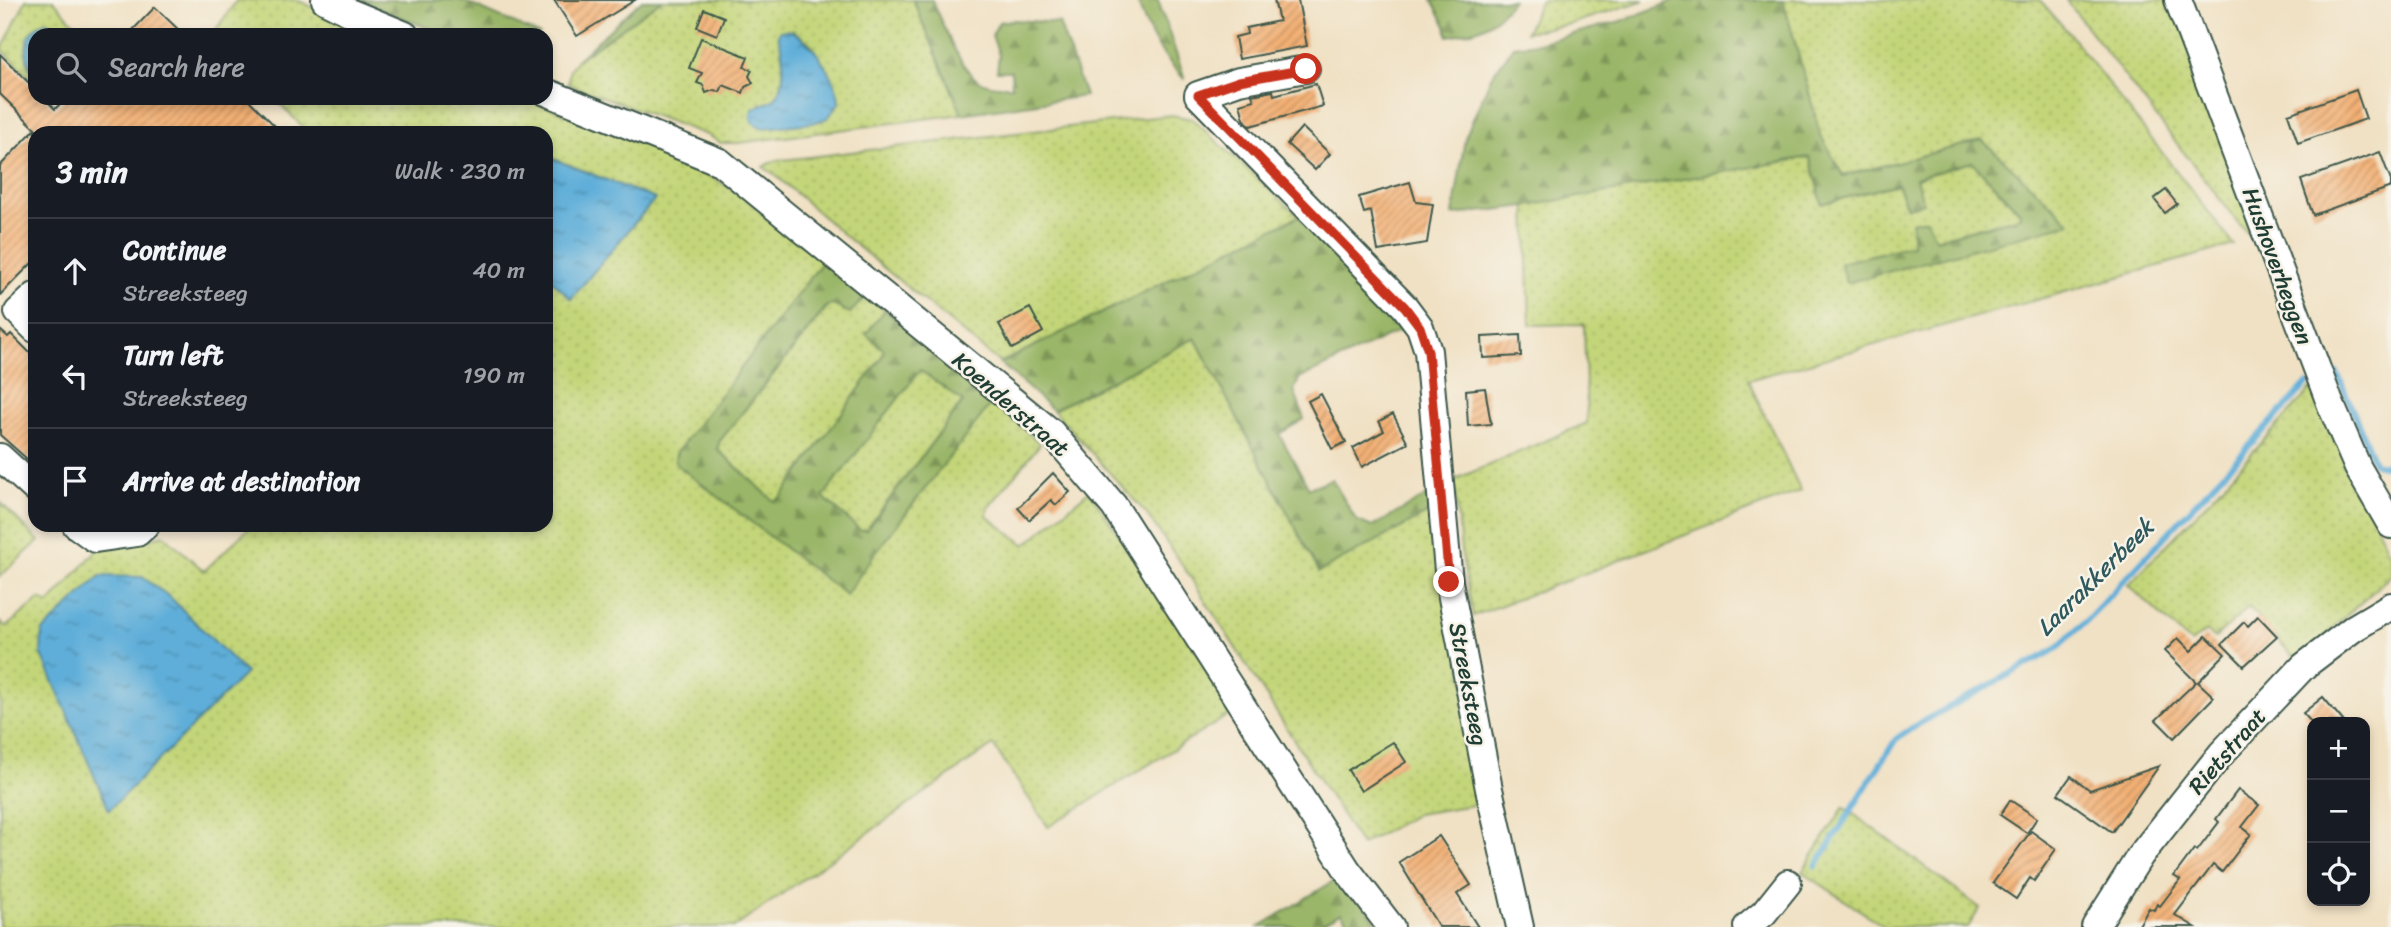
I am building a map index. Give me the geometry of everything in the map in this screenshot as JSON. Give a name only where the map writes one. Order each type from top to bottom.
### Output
[{"type":"street","points":[[325,0],[388,28]]},
{"type":"street","name":"Hushoverheggen","points":[[2179,0],[2330,403],[2358,468],[2391,525]]},
{"type":"street","name":"Streeksteeg","points":[[1306,69],[1239,81],[1198,95],[1405,307],[1420,327],[1428,351],[1449,582],[1489,789],[1520,927]]},
{"type":"street","name":"Koenderstraat","points":[[553,95],[720,162],[1051,432],[1114,506],[1348,871],[1391,927]]},
{"type":"street","points":[[28,303],[19,312],[28,322]]},
{"type":"street","points":[[0,457],[28,483]]},
{"type":"street","points":[[86,532],[95,539],[138,532]]},
{"type":"street","name":"Rietstraat","points":[[2095,927],[2140,856],[2221,754],[2304,666],[2354,628],[2391,606]]},
{"type":"street","points":[[1747,927],[1764,913],[1788,883]]},
{"type":"green space","points":[[26,0],[53,0],[79,28],[57,28],[54,24],[46,28],[28,28],[28,76],[2,49]]},
{"type":"green space","points":[[237,0],[297,0],[359,28],[217,28]]},
{"type":"green space","points":[[360,0],[461,0],[524,28],[427,28]]},
{"type":"green space","points":[[642,0],[662,0],[577,60]]},
{"type":"green space","points":[[662,0],[913,0],[962,114],[739,143],[721,143],[707,135],[568,84],[570,69],[577,60]],"holes":[[[793,30],[811,44],[835,85],[768,103],[776,97],[782,81],[783,61],[778,35]]]},
{"type":"green space","points":[[913,0],[932,0],[962,62],[979,81],[993,85],[1012,86],[1011,71],[997,71],[999,55],[992,35],[999,22],[1014,20],[1059,23],[1085,96],[962,114]]},
{"type":"green space","points":[[1137,0],[1158,0],[1185,80],[1156,43]]},
{"type":"green space","points":[[1432,0],[1513,0],[1498,17],[1485,26],[1448,36],[1446,26]]},
{"type":"green space","points":[[1541,0],[1645,0],[1570,24],[1526,32]]},
{"type":"green space","points":[[1676,0],[1783,0],[1821,136],[1843,176],[1982,140],[2071,223],[1846,283],[1840,263],[1912,245],[1912,222],[1926,219],[1936,239],[2020,217],[2020,212],[1972,162],[1916,178],[1923,203],[1907,207],[1897,184],[1822,204],[1810,157],[1526,206],[1453,215],[1465,138],[1491,77],[1514,46],[1538,43],[1621,21]]},
{"type":"green space","points":[[1783,0],[2040,0],[2234,245],[1748,380],[1801,491],[1473,616],[1461,550],[1454,480],[1587,423],[1584,324],[1530,325],[1526,206],[1811,157],[1822,204],[1897,184],[1907,207],[1923,203],[1916,178],[1972,162],[2020,212],[2020,217],[1841,263],[2070,223],[1982,140],[1843,176],[1821,136]]},
{"type":"green space","points":[[2066,0],[2172,0],[2260,234],[2252,237],[2240,225]]},
{"type":"green space","points":[[281,105],[543,105],[658,150],[716,179],[749,201],[823,261],[677,452],[677,465],[846,594],[993,401],[1040,444],[988,508],[987,516],[1025,545],[1089,491],[1237,710],[1048,827],[993,745],[735,927],[0,927],[0,622],[6,627],[40,599],[49,604],[97,550],[164,535],[204,571],[245,532],[553,532],[553,281],[571,299],[655,199],[553,159],[553,126],[302,126]],"holes":[[[142,577],[171,598],[246,673]]]},
{"type":"green space","points":[[1172,115],[1192,119],[1299,216],[1000,363],[763,167],[774,161]]},
{"type":"green space","points":[[1299,216],[1374,292],[1403,329],[1299,379],[1294,390],[1304,419],[1279,434],[1309,488],[1332,479],[1356,520],[1372,527],[1432,493],[1434,510],[1319,572],[1195,338],[1053,410],[1000,363]]},
{"type":"green space","points":[[823,261],[867,295],[850,313],[833,305],[827,306],[719,442],[718,450],[774,501],[781,497],[881,359],[884,350],[866,334],[885,310],[993,401],[872,557],[846,595],[677,465],[677,452]],"holes":[[[920,370],[963,402],[866,530],[860,530],[823,497]]]},
{"type":"green space","points":[[867,295],[885,310],[884,351],[881,359],[781,497],[774,501],[717,449],[719,442],[828,306]]},
{"type":"green space","points":[[1195,338],[1319,571],[1434,510],[1486,803],[1417,814],[1361,845],[1189,575],[1146,513],[1053,410]]},
{"type":"green space","points":[[920,370],[963,401],[866,530],[860,530],[822,498]]},
{"type":"green space","points":[[2313,387],[2391,557],[2391,575],[2297,661],[2249,607],[2215,638],[2206,631],[2191,643],[2128,585]]},
{"type":"green space","points":[[0,502],[39,541],[0,576]]},
{"type":"green space","points":[[1844,807],[1980,908],[1968,927],[1885,927],[1802,872]]},
{"type":"green space","points":[[1345,874],[1377,924],[1373,927],[1351,927],[1341,913],[1315,927],[1259,927]]},
{"type":"water","points":[[46,22],[54,24],[57,28],[36,28]]},
{"type":"water","points":[[786,30],[804,39],[821,59],[834,83],[839,103],[828,118],[813,123],[764,128],[752,122],[751,113],[755,107],[773,100],[781,87],[783,59],[778,35],[780,31]]},
{"type":"water","points":[[553,159],[655,199],[571,299],[553,281]]},
{"type":"water","points":[[100,576],[142,577],[171,598],[246,673],[109,810],[41,653],[42,632]]},
{"type":"building","points":[[554,0],[635,0],[577,36]]},
{"type":"building","points":[[1274,0],[1298,0],[1307,46],[1239,59],[1235,37],[1247,34],[1246,28],[1279,21]]},
{"type":"building","points":[[155,7],[177,28],[135,28]]},
{"type":"building","points":[[704,9],[724,17],[717,35],[697,27]]},
{"type":"building","points":[[701,38],[748,57],[744,67],[752,70],[749,76],[753,83],[745,87],[743,93],[723,85],[720,92],[714,90],[706,93],[703,85],[697,83],[702,73],[689,68]]},
{"type":"building","points":[[0,54],[28,82],[28,105],[51,105],[55,109],[59,105],[254,105],[275,126],[33,126],[0,94]]},
{"type":"building","points":[[1316,84],[1323,106],[1250,126],[1244,119],[1240,104],[1254,100],[1252,95],[1273,91],[1274,95]]},
{"type":"building","points":[[2356,90],[2366,119],[2298,143],[2288,114]]},
{"type":"building","points":[[1302,127],[1330,154],[1315,170],[1287,144]]},
{"type":"building","points":[[28,136],[28,267],[0,295],[0,166]]},
{"type":"building","points":[[2380,152],[2391,187],[2313,215],[2301,180]]},
{"type":"building","points":[[1410,182],[1416,202],[1433,204],[1427,243],[1378,251],[1371,211],[1364,213],[1359,197]]},
{"type":"building","points":[[2166,190],[2177,204],[2165,213],[2154,199]]},
{"type":"building","points":[[1030,308],[1043,332],[1012,349],[999,324]]},
{"type":"building","points":[[0,330],[8,337],[11,334],[28,351],[28,460],[0,435]]},
{"type":"building","points":[[1520,335],[1521,356],[1483,358],[1482,337]]},
{"type":"building","points":[[1485,388],[1491,424],[1468,426],[1466,390]]},
{"type":"building","points":[[1321,394],[1346,442],[1332,449],[1308,401]]},
{"type":"building","points":[[1393,414],[1408,443],[1362,467],[1353,448],[1384,431],[1379,421]]},
{"type":"building","points":[[1053,473],[1070,492],[1056,505],[1051,500],[1029,520],[1018,508]]},
{"type":"building","points":[[2258,616],[2277,636],[2244,666],[2222,644],[2244,622],[2248,626]]},
{"type":"building","points":[[2206,636],[2225,654],[2198,682],[2214,697],[2174,738],[2156,720],[2196,682],[2165,651],[2178,638],[2191,651]]},
{"type":"building","points":[[2323,697],[2340,717],[2307,718],[2303,713]]},
{"type":"building","points":[[1393,742],[1406,762],[1361,791],[1348,770]]},
{"type":"building","points":[[2159,766],[2112,832],[2058,794],[2071,776],[2090,790]]},
{"type":"building","points":[[2238,790],[2259,805],[2242,827],[2251,834],[2222,872],[2213,865],[2175,915],[2195,927],[2138,927],[2149,908],[2154,910],[2157,904],[2160,906],[2180,880],[2174,876],[2219,822],[2216,819]]},
{"type":"building","points":[[2010,800],[2037,818],[2027,833],[2000,815]]},
{"type":"building","points":[[2031,831],[2056,849],[2034,881],[2030,878],[2016,899],[1993,883]]},
{"type":"building","points":[[1439,836],[1471,885],[1457,894],[1478,927],[1439,927],[1399,862]]},
{"type":"waterway","name":"Laarakkerbeek","points":[[2337,373],[2375,464],[2383,466],[2391,460]]},
{"type":"waterway","name":"Laarakkerbeek","points":[[1816,866],[1896,739],[1918,724],[2056,649],[2084,623],[2307,384]]},
{"type":"route","points":[[1306,69],[1239,81],[1198,95],[1405,307],[1420,327],[1428,351],[1449,582]]}]
